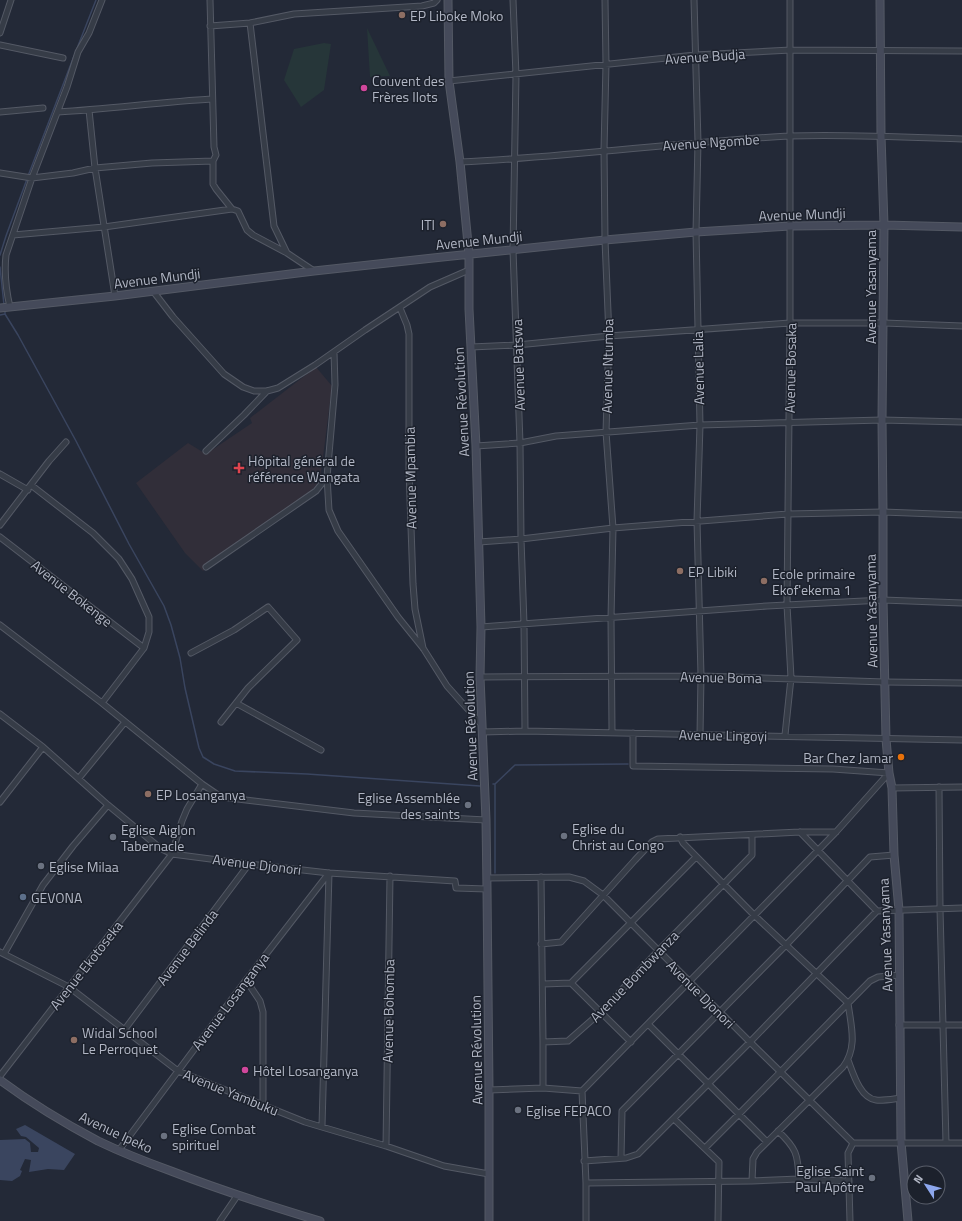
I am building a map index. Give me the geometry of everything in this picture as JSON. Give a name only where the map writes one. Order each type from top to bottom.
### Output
[{"type":"street","points":[[0,33],[10,0]]},
{"type":"street","points":[[6,307],[6,255],[32,178],[58,112],[78,52],[89,33],[102,0]]},
{"type":"street","points":[[210,0],[212,99],[214,147],[216,154],[214,160],[213,184],[232,209],[238,212],[247,230],[253,235],[287,253],[314,271]]},
{"type":"street","points":[[210,26],[250,23],[294,14],[422,6],[434,3],[437,0]]},
{"type":"street","name":"Avenue Révolution","points":[[448,0],[449,81],[460,162],[469,254],[469,309],[476,446],[481,627],[480,677],[487,878],[489,1221]]},
{"type":"street","name":"Avenue Batswa","points":[[513,0],[516,75],[513,250],[518,345],[525,731]]},
{"type":"street","name":"Avenue Ntumba","points":[[605,0],[605,240],[609,336],[606,432],[613,528],[611,618],[612,732]]},
{"type":"street","name":"Avenue Lalia","points":[[694,0],[698,142],[696,232],[700,425],[697,521],[701,676],[700,735]]},
{"type":"street","name":"Avenue Bosaka","points":[[785,735],[791,678],[787,605],[790,323],[790,0]]},
{"type":"street","name":"Avenue Yasanyama","points":[[880,0],[881,136],[884,225],[882,420],[883,600],[886,739],[892,788],[894,855],[899,910],[901,1142],[908,1221]]},
{"type":"street","points":[[250,23],[274,226],[287,253]]},
{"type":"street","points":[[0,45],[63,58]]},
{"type":"street","name":"Avenue Budja","points":[[449,81],[695,55],[791,50],[962,51]]},
{"type":"street","points":[[58,112],[160,102],[212,99]]},
{"type":"street","points":[[0,112],[43,108]]},
{"type":"street","points":[[89,110],[95,168],[115,296]]},
{"type":"street","name":"Avenue Ngombe","points":[[460,162],[515,159],[698,142],[790,136],[881,136],[962,139]]},
{"type":"street","points":[[0,173],[32,178],[67,174],[95,168],[214,160]]},
{"type":"street","points":[[13,235],[104,227],[232,209]]},
{"type":"street","name":"Avenue Mundji","points":[[6,307],[115,296],[314,271],[469,254],[696,232],[790,226],[884,225],[962,227]]},
{"type":"street","points":[[153,291],[169,312],[224,374],[235,383],[243,387],[254,391],[267,391],[278,388],[430,287],[469,270]]},
{"type":"street","name":"Avenue Mpambia","points":[[400,308],[409,334],[409,470],[413,584],[415,609],[423,648]]},
{"type":"street","points":[[471,347],[518,345],[609,336],[790,323],[884,323],[962,326]]},
{"type":"street","points":[[334,352],[335,385],[327,477],[329,510],[338,531],[398,617],[423,648],[447,686],[483,729]]},
{"type":"street","points":[[206,451],[267,391]]},
{"type":"street","points":[[476,446],[520,443],[556,436],[700,425],[882,420],[962,422]]},
{"type":"street","points":[[0,525],[49,461],[66,442]]},
{"type":"street","points":[[0,474],[28,490]]},
{"type":"street","points":[[206,567],[316,491],[327,477]]},
{"type":"street","points":[[31,485],[93,533],[119,559],[132,579],[149,617],[149,632],[144,648],[102,703]]},
{"type":"street","points":[[478,542],[521,539],[613,528],[788,514],[883,512],[962,514]]},
{"type":"street","name":"Avenue Bokenge","points":[[0,537],[144,648]]},
{"type":"street","points":[[481,627],[787,605],[883,600],[962,604]]},
{"type":"street","points":[[191,653],[234,630],[268,607],[297,640],[297,642],[248,688],[221,722]]},
{"type":"street","points":[[0,625],[102,703],[202,784],[221,797],[354,813],[486,820]]},
{"type":"street","name":"Avenue Boma","points":[[480,677],[701,676],[962,683]]},
{"type":"street","points":[[236,703],[321,750]]},
{"type":"street","name":"Avenue Djonori","points":[[0,714],[43,747],[108,805],[160,848],[172,854],[329,872],[455,880],[456,888],[487,888]]},
{"type":"street","points":[[79,778],[125,722]]},
{"type":"street","name":"Avenue Lingoyi","points":[[483,729],[962,740]]},
{"type":"street","points":[[633,733],[633,766],[833,769],[889,773]]},
{"type":"street","points":[[0,802],[43,747]]},
{"type":"street","points":[[586,1221],[582,1091],[631,1042],[688,981],[836,832],[889,773]]},
{"type":"street","points":[[172,854],[187,809],[202,784]]},
{"type":"street","points":[[940,787],[940,909],[946,1143]]},
{"type":"street","points":[[892,788],[962,787]]},
{"type":"street","points":[[2,953],[43,885],[73,846],[108,805]]},
{"type":"street","points":[[800,832],[847,882],[877,911]]},
{"type":"street","points":[[541,944],[560,942],[652,842],[664,837],[836,832]]},
{"type":"street","name":"Avenue Bombwanza","points":[[543,1042],[568,1041],[601,1012],[658,951],[752,855],[752,835]]},
{"type":"street","points":[[680,837],[683,844],[754,915],[848,1003],[853,1043],[852,1052],[848,1060],[843,1068],[754,1156],[752,1181]]},
{"type":"street","name":"Avenue Ekotoseka","points":[[0,1076],[172,854]]},
{"type":"street","points":[[621,1158],[622,1111],[786,945],[870,857],[894,855]]},
{"type":"street","points":[[543,984],[571,983],[696,857]]},
{"type":"street","name":"Avenue Belinda","points":[[125,1029],[249,864]]},
{"type":"street","points":[[322,1126],[329,872]]},
{"type":"street","name":"Avenue Losanganya","points":[[119,1150],[329,872]]},
{"type":"street","name":"Avenue Bohomba","points":[[386,1146],[390,876]]},
{"type":"street","points":[[541,877],[543,1088]]},
{"type":"street","name":"Avenue Djonori","points":[[487,878],[569,877],[584,881],[602,895],[853,1143]]},
{"type":"street","points":[[584,1161],[621,1158],[638,1154],[750,1042],[877,911],[962,908]]},
{"type":"street","name":"Avenue Yambuku","points":[[2,953],[69,987],[178,1071],[306,1122],[386,1146],[444,1166],[489,1174]]},
{"type":"street","points":[[705,1148],[870,981],[878,977],[900,976]]},
{"type":"street","points":[[246,980],[260,1001],[263,1012],[263,1106]]},
{"type":"street","points":[[571,983],[631,1042]]},
{"type":"street","points":[[648,1024],[767,1142]]},
{"type":"street","points":[[899,1025],[962,1025]]},
{"type":"street","points":[[848,1060],[858,1086],[869,1097],[875,1100],[901,1098]]},
{"type":"street","name":"Avenue Ipeko","points":[[0,1080],[44,1111],[99,1141],[143,1161],[237,1196],[320,1221]]},
{"type":"street","points":[[489,1090],[543,1088],[582,1091]]},
{"type":"street","points":[[674,1119],[719,1162],[718,1221]]},
{"type":"street","points":[[778,1132],[789,1142],[795,1151],[799,1163],[799,1179]]},
{"type":"street","points":[[850,1221],[848,1153],[853,1143],[962,1143]]},
{"type":"street","points":[[586,1183],[799,1179],[849,1181]]},
{"type":"street","points":[[220,1221],[237,1196]]},
{"type":"shaded area","points":[[367,28],[390,76],[370,77]]},
{"type":"shaded area","points":[[324,43],[331,44],[324,90],[301,107],[284,80],[294,49]]},
{"type":"shaded area","name":"Hôpital général de référence Wangata","points":[[316,367],[332,386],[320,481],[302,502],[231,550],[203,571],[185,553],[136,483],[188,443],[206,454],[252,423],[250,418]]},
{"type":"water","points":[[25,1125],[75,1154],[64,1170],[48,1169],[29,1172],[31,1160],[25,1159],[20,1170],[22,1171],[20,1176],[12,1181],[0,1180],[0,1140],[25,1139],[30,1143],[31,1152],[38,1152],[39,1148],[26,1137],[21,1136],[16,1129]]},
{"type":"waterway","points":[[76,51],[96,0]]},
{"type":"waterway","points":[[28,176],[74,56]]},
{"type":"waterway","points":[[0,255],[27,179]]},
{"type":"waterway","points":[[0,267],[4,305]]},
{"type":"waterway","points":[[5,311],[5,314],[76,441],[129,544],[164,606],[180,658],[185,688],[199,748],[203,757],[214,764],[235,771],[307,774],[480,786]]},
{"type":"waterway","points":[[0,315],[5,314]]},
{"type":"waterway","points":[[495,784],[515,765],[628,764]]},
{"type":"waterway","points":[[493,784],[495,784],[495,873]]},
{"type":"place","name":"EP Liboke Moko","points":[[402,15]]},
{"type":"place","name":"Couvent des Frères Ilots","points":[[364,88]]},
{"type":"place","name":"ITI","points":[[443,224]]},
{"type":"place","name":"Hôpital général de référence Wangata","points":[[239,468]]},
{"type":"place","name":"EP Libiki","points":[[680,571]]},
{"type":"place","name":"Ecole primaire Ekof'ekema 1","points":[[764,581]]},
{"type":"place","name":"Bar Chez Jamar","points":[[901,757]]},
{"type":"place","name":"EP Losanganya","points":[[148,794]]},
{"type":"place","name":"Eglise Assemblée des saints","points":[[468,805]]},
{"type":"place","name":"Eglise du Christ au Congo","points":[[564,836]]},
{"type":"place","name":"Eglise Aiglon Tabernacle","points":[[113,837]]},
{"type":"place","name":"Eglise Milaa","points":[[41,866]]},
{"type":"place","name":"GEVONA","points":[[23,897]]},
{"type":"place","name":"Widal School Le Perroquet","points":[[74,1040]]},
{"type":"place","name":"Hôtel Losanganya","points":[[245,1070]]},
{"type":"place","name":"Eglise FEPACO","points":[[518,1110]]},
{"type":"place","name":"Eglise Combat spirituel","points":[[164,1136]]},
{"type":"place","name":"Eglise Saint Paul Apôtre","points":[[872,1178]]}]
